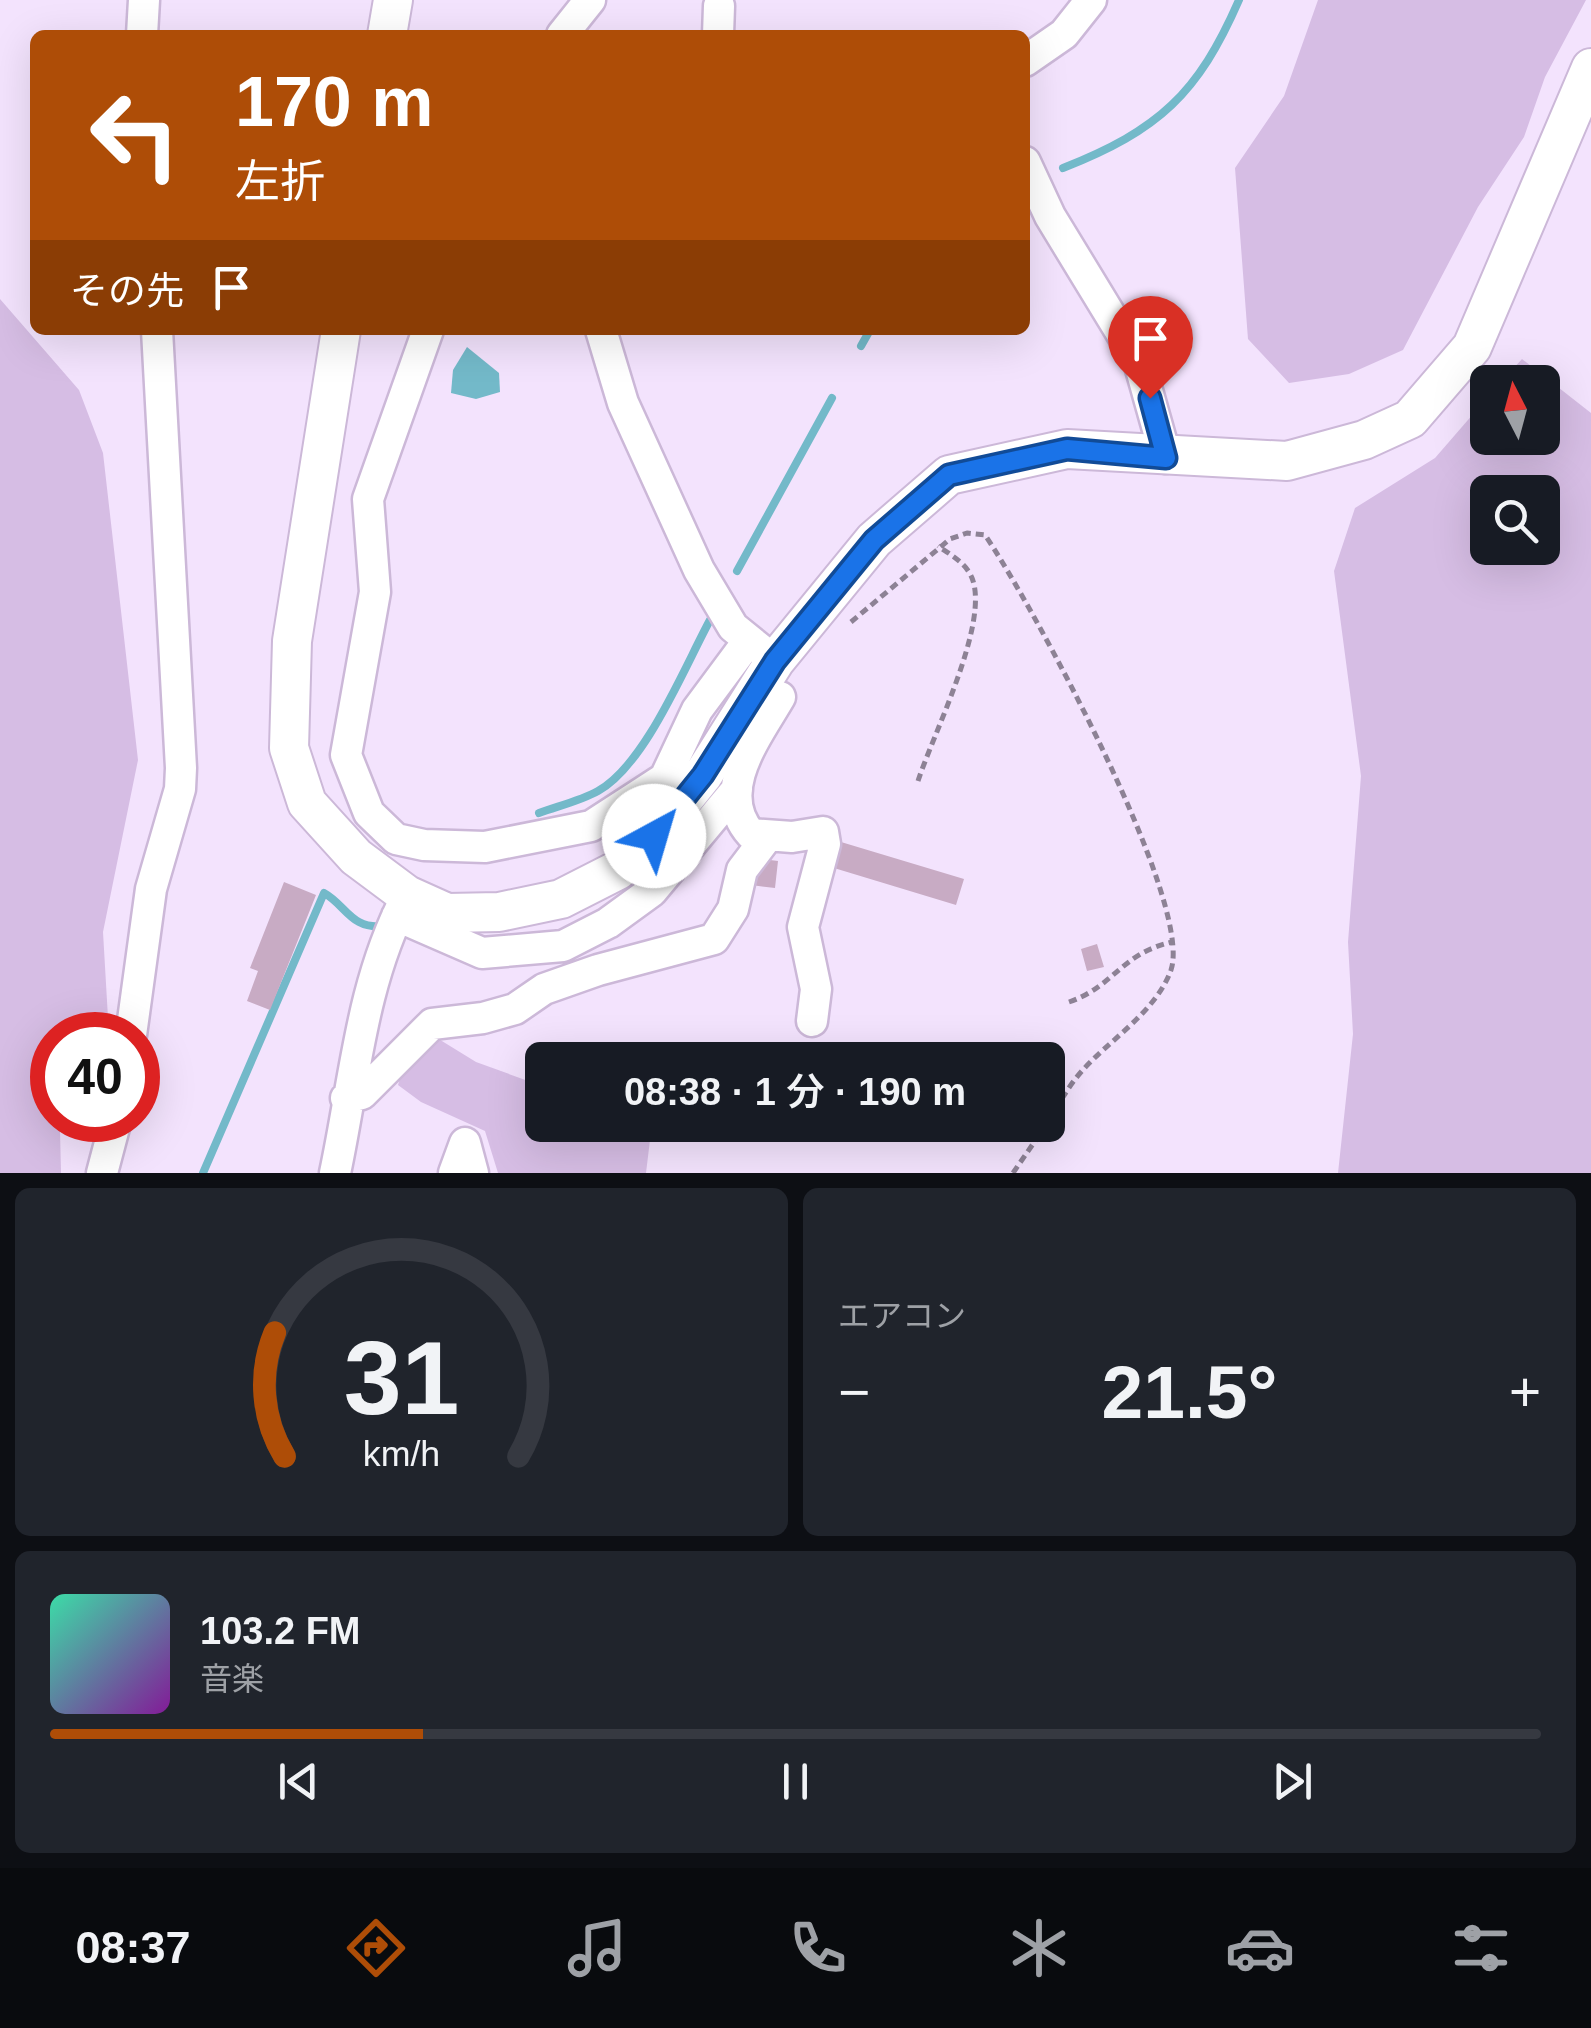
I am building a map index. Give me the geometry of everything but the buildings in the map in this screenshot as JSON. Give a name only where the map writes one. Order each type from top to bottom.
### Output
[{"type":"street","points":[[142,30],[144,0]]},
{"type":"street","points":[[388,30],[393,0]]},
{"type":"street","points":[[566,30],[590,0]]},
{"type":"street","points":[[1030,58],[1064,34],[1091,0]]},
{"type":"street","points":[[340,335],[292,641],[289,748],[307,804],[402,905],[448,913],[499,912],[561,899],[618,870],[720,782],[768,666],[874,540],[949,475],[1067,449],[1166,458],[1287,461],[1364,440],[1410,419],[1472,347],[1591,68]]},
{"type":"street","points":[[1030,172],[1060,232],[1139,362],[1166,458]]},
{"type":"street","points":[[134,1012],[151,890],[181,779],[156,335]]},
{"type":"street","points":[[426,335],[368,498],[375,592],[346,756],[369,813],[396,839],[424,845],[485,847],[591,826],[664,778],[696,710],[768,666]]},
{"type":"street","points":[[602,335],[622,403],[670,512],[733,627],[768,666]]},
{"type":"street","points":[[664,778],[720,782]]},
{"type":"street","points":[[720,782],[751,834],[766,837],[824,832],[825,844],[804,927],[816,989],[812,1020]]},
{"type":"street","points":[[346,1098],[362,1094],[432,1024],[498,1014],[544,989],[598,970],[714,939],[733,909],[742,870],[766,837]]},
{"type":"street","points":[[335,1173],[362,1020],[402,905]]},
{"type":"street","points":[[102,1173],[110,1142]]},
{"type":"street","points":[[454,1173],[465,1144],[473,1173]]},
{"type":"path","points":[[839,634],[938,546],[967,533],[980,532],[1009,572],[1102,748],[1150,868],[1173,942],[1171,970],[1156,994],[1082,1071],[1065,1097]]},
{"type":"path","points":[[918,781],[972,630],[976,599],[965,566],[938,546]]},
{"type":"path","points":[[1069,1002],[1093,994],[1133,955],[1173,942]]},
{"type":"path","points":[[1013,1173],[1035,1142]]},
{"type":"shaded area","points":[[1318,0],[1586,0],[1545,77],[1524,137],[1478,207],[1403,350],[1349,374],[1289,383],[1248,339],[1235,168],[1284,96]]},
{"type":"shaded area","points":[[0,299],[79,390],[103,453],[138,760],[103,932],[108,1012],[30,1012],[30,1142],[60,1142],[61,1173],[0,1173]]},
{"type":"shaded area","points":[[1560,389],[1591,413],[1591,1173],[1338,1173],[1353,1034],[1348,942],[1361,776],[1334,571],[1355,508],[1435,458],[1470,418],[1470,455],[1560,455]]},
{"type":"shaded area","points":[[437,1038],[476,1062],[525,1080],[525,1142],[650,1142],[646,1173],[498,1173],[485,1131],[421,1102],[398,1085],[404,1065]]},
{"type":"water","points":[[467,347],[499,373],[500,392],[476,399],[451,393],[453,370]]},
{"type":"waterway","points":[[1063,168],[1125,139],[1172,105],[1208,61],[1239,0]]},
{"type":"waterway","points":[[861,346],[867,335]]},
{"type":"waterway","points":[[737,571],[832,398]]},
{"type":"waterway","points":[[539,813],[598,791],[632,760],[662,714],[710,620]]},
{"type":"waterway","points":[[203,1173],[324,893],[356,920],[384,926]]},
{"type":"route","points":[[654,836],[703,775],[765,674],[874,540],[949,475],[1067,449],[1166,458],[1150,398]]}]
